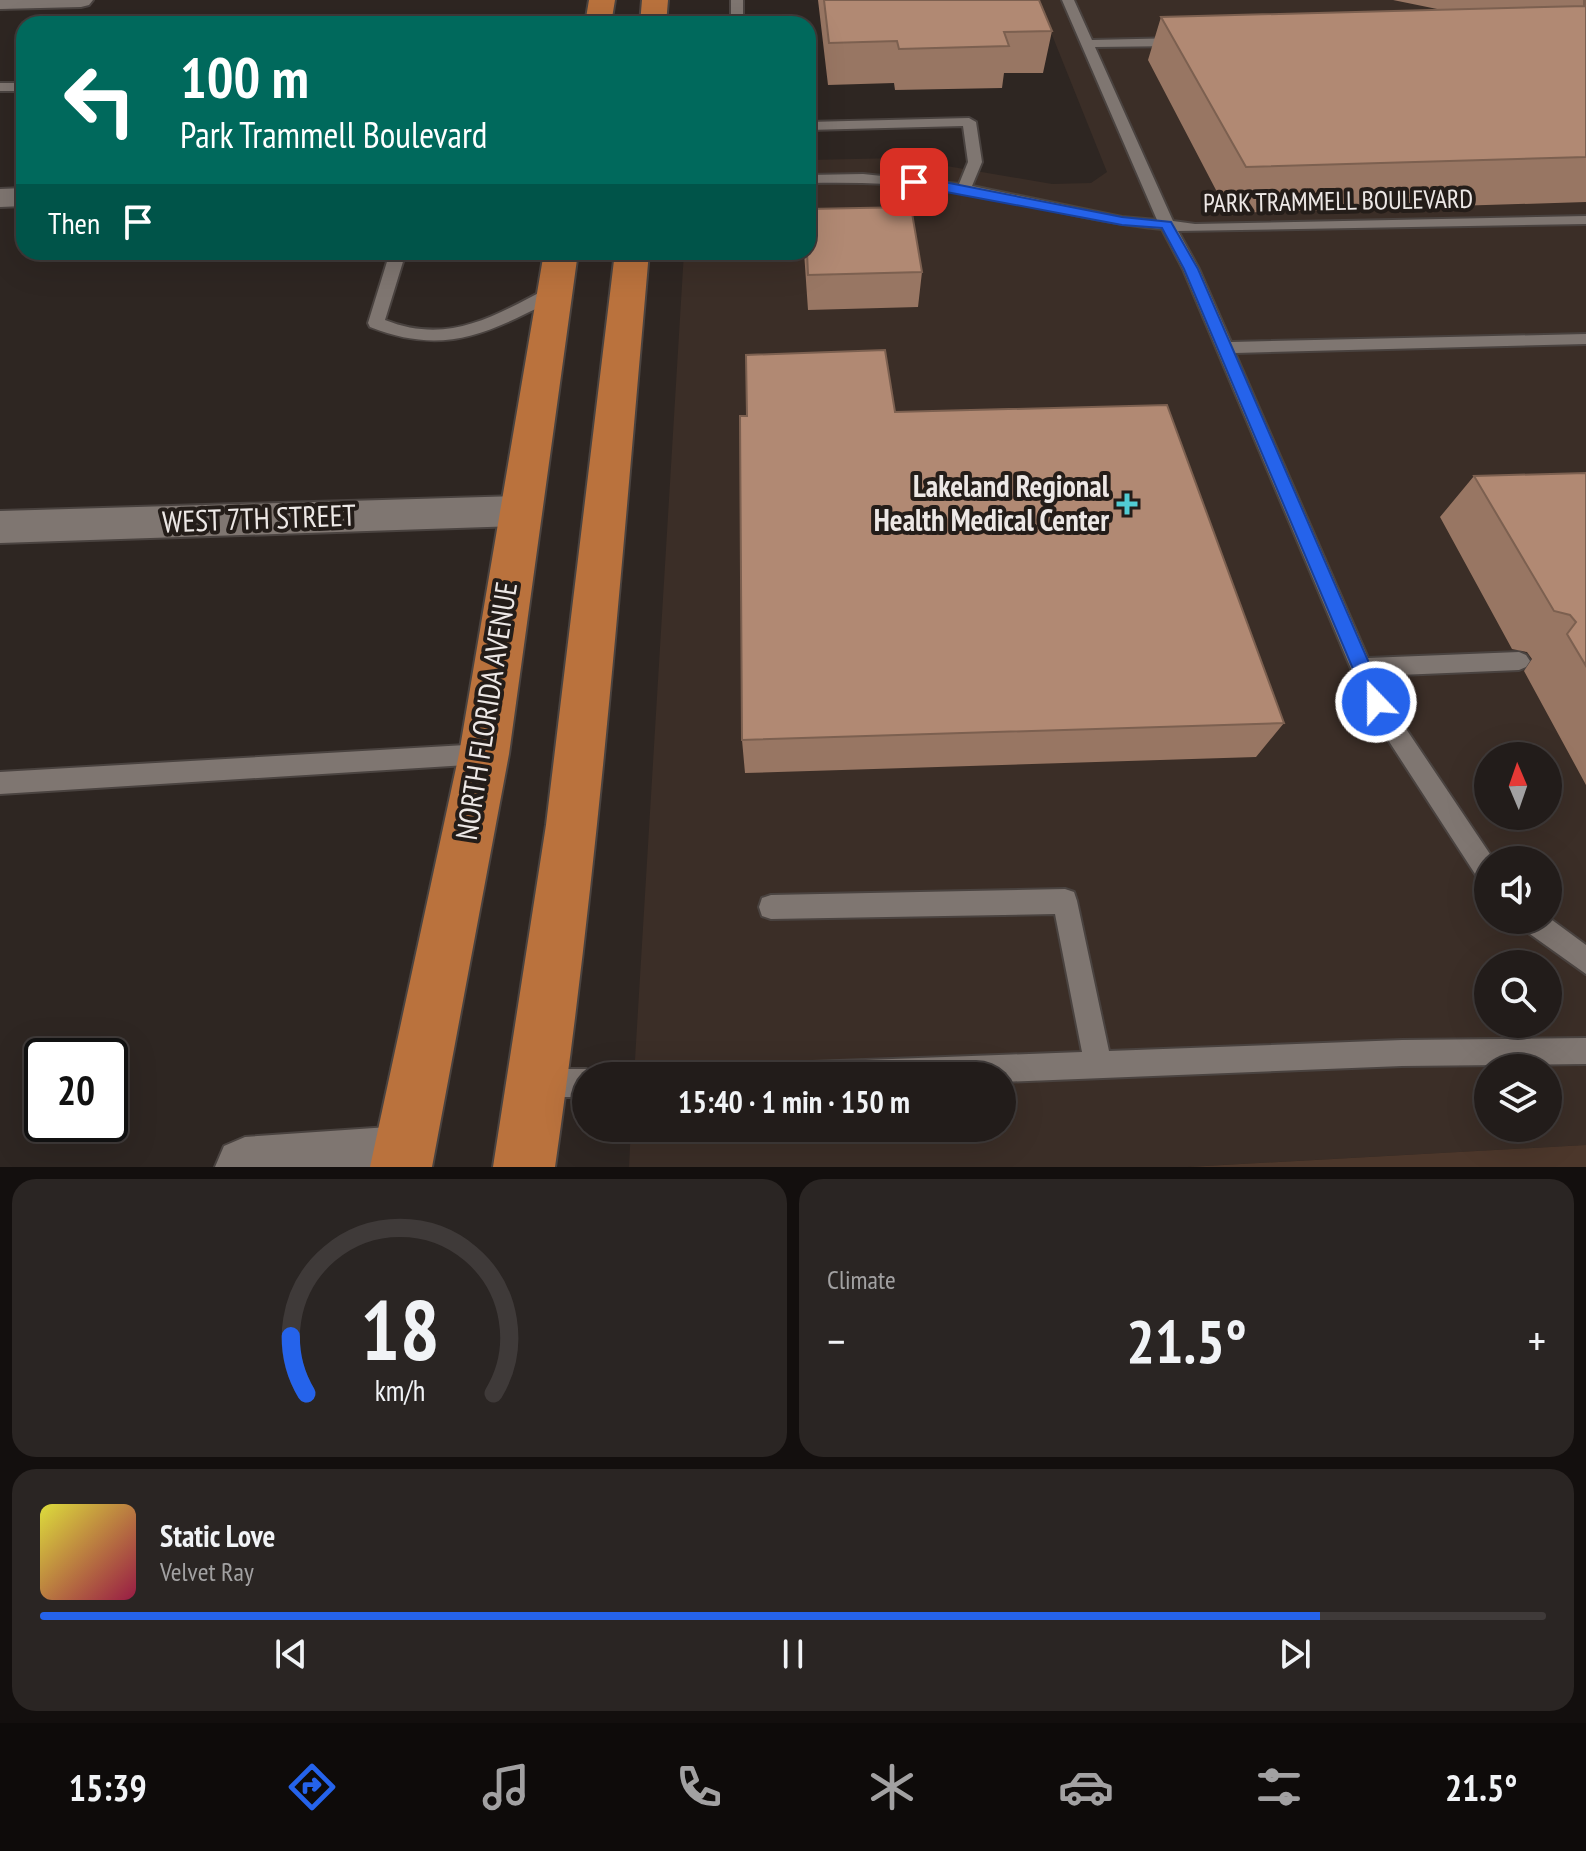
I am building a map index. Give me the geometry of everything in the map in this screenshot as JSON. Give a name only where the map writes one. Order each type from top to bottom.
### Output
[{"type":"main road","points":[[524,1167],[562,1083],[576,784],[631,260]]},
{"type":"main road","name":"NORTH FLORIDA AVENUE","points":[[402,1162],[484,754],[557,272]]},
{"type":"street","points":[[0,2],[81,0]]},
{"type":"street","name":"WEST 7TH STREET","points":[[0,527],[519,511]]},
{"type":"street","points":[[245,1167],[402,1162]]},
{"type":"lane","points":[[1068,0],[1167,225],[1191,269],[1226,348],[1376,702],[1474,851]]},
{"type":"lane","points":[[1088,44],[1193,42]]},
{"type":"lane","points":[[816,126],[969,122],[975,162],[964,189]]},
{"type":"lane","name":"PARK TRAMMELL BOULEVARD","points":[[816,179],[863,178],[964,189],[1122,221],[1195,228],[1586,220]]},
{"type":"lane","points":[[396,260],[376,323],[400,335],[440,337],[469,333],[557,272]]},
{"type":"lane","points":[[1226,348],[1586,339]]},
{"type":"lane","points":[[1362,667],[1519,661]]},
{"type":"lane","points":[[0,783],[484,754]]},
{"type":"lane","points":[[771,907],[1065,901],[1098,1065]]},
{"type":"lane","points":[[1550,934],[1586,961]]},
{"type":"lane","points":[[1016,1068],[1402,1053],[1586,1051]]},
{"type":"shaded area","name":"Lakeland Regional Health Medical Center","points":[[1038,0],[1586,0],[1586,1145],[1188,1167],[629,1167],[630,1142],[1016,1142],[1016,1062],[635,1062],[684,260],[816,260],[816,160],[900,158],[1052,184],[1091,183],[1107,172]]},
{"type":"shaded area","points":[[1586,1145],[1586,1167],[1188,1167]]},
{"type":"building","points":[[824,0],[1039,0],[1052,31],[1004,32],[1009,46],[899,49],[897,41],[829,43]]},
{"type":"building","points":[[1584,0],[1586,157],[1246,167],[1161,17],[1584,6]]},
{"type":"building","points":[[911,207],[922,272],[808,275],[807,260],[816,260],[816,209]]},
{"type":"building","points":[[885,350],[895,412],[1167,405],[1284,723],[742,740],[740,416],[747,416],[746,355]]},
{"type":"building","points":[[1586,473],[1586,666],[1567,634],[1576,622],[1570,615],[1554,611],[1474,476]]},
{"type":"place","name":"Lakeland Regional Health Medical Center","points":[[1127,504]]},
{"type":"route","points":[[914,182],[939,184],[1122,221],[1167,225],[1191,269],[1376,702]]}]
